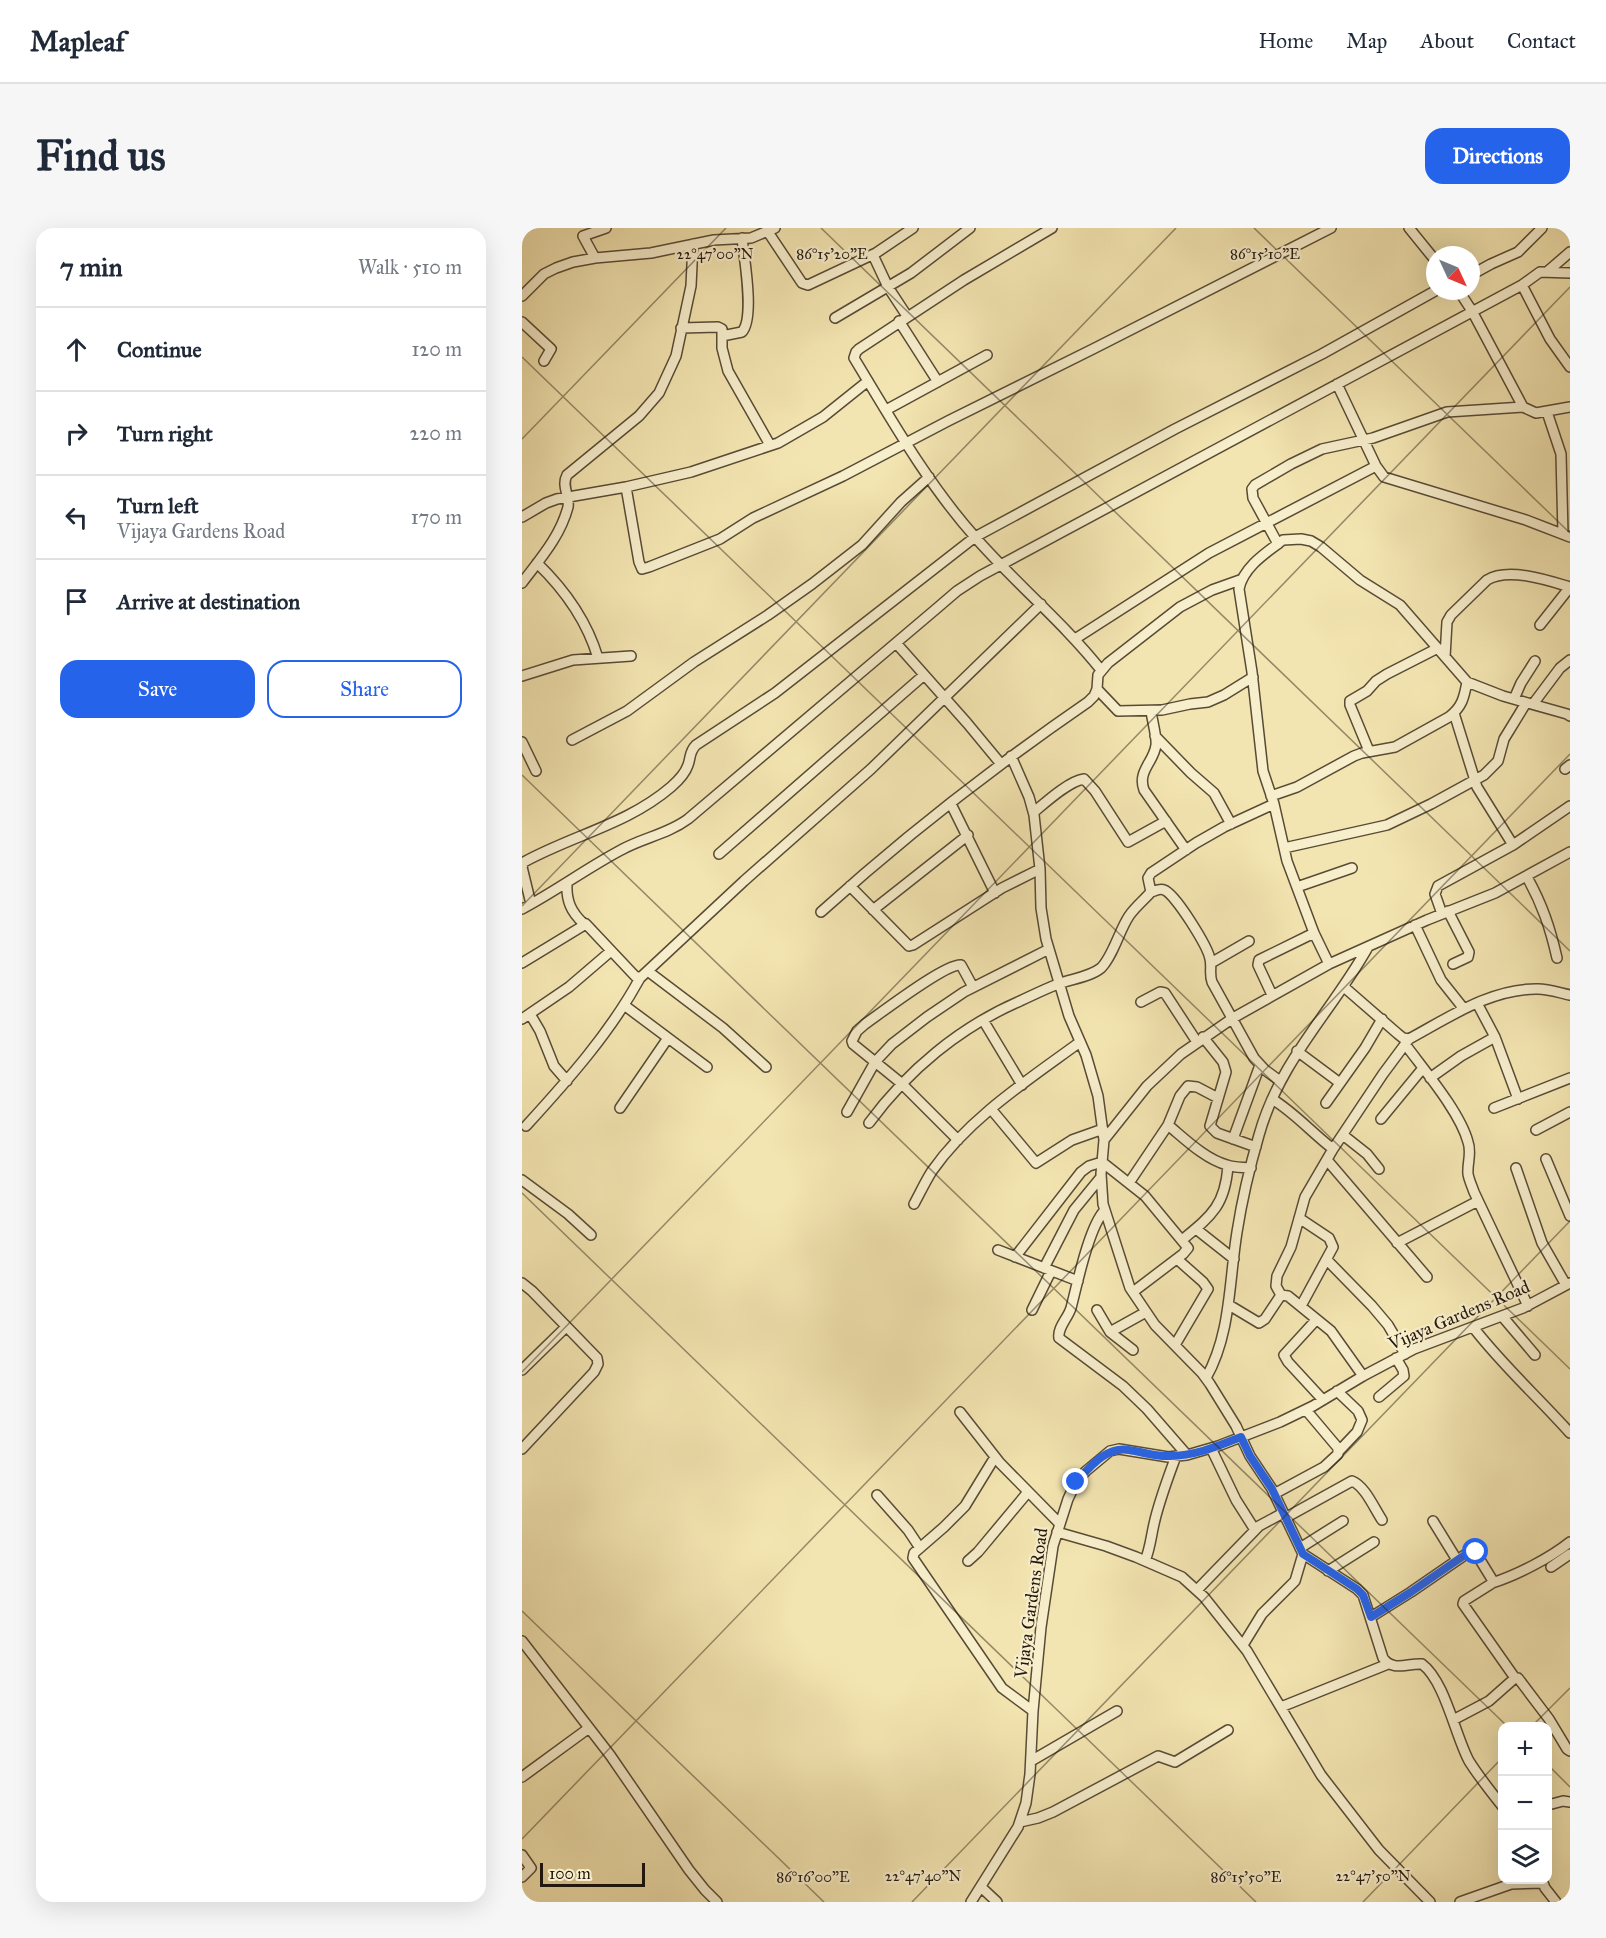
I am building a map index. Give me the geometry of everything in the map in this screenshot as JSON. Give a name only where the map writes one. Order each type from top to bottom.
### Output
[{"type":"street","points":[[595,258],[580,232],[606,228]]},
{"type":"street","points":[[725,228],[728,238]]},
{"type":"street","points":[[522,296],[544,274],[556,268],[595,258],[651,254],[728,238],[751,238],[771,230],[804,285],[873,255],[913,228]]},
{"type":"street","points":[[835,318],[911,273],[970,228]]},
{"type":"street","points":[[1052,228],[903,319],[856,352],[854,358],[929,477],[975,537],[1000,565],[1076,639],[1101,670]]},
{"type":"street","points":[[626,487],[642,569],[720,539],[753,518],[907,443],[1331,228]]},
{"type":"street","points":[[1409,228],[1426,250]]},
{"type":"street","points":[[1480,270],[1518,252],[1542,228]]},
{"type":"street","points":[[722,336],[742,332],[746,325],[748,282],[742,238]]},
{"type":"street","points":[[522,583],[555,540],[568,506],[569,498],[565,479],[567,475],[639,416],[659,393],[676,356],[691,286],[693,244]]},
{"type":"street","points":[[1548,272],[1570,252]]},
{"type":"street","points":[[873,255],[903,319],[938,382]]},
{"type":"street","points":[[1426,297],[975,537],[775,693],[696,745],[681,777],[648,804],[610,825],[583,834],[524,862],[522,867],[526,906],[620,850],[674,828],[688,819],[957,591],[1000,565],[1522,285],[1540,272],[1570,273]]},
{"type":"street","points":[[1522,285],[1550,339],[1570,367]]},
{"type":"street","points":[[1465,300],[1523,407]]},
{"type":"street","points":[[522,322],[551,349],[544,361]]},
{"type":"street","points":[[681,328],[718,327],[722,329],[722,348],[728,371],[770,446]]},
{"type":"street","points":[[886,410],[987,355]]},
{"type":"street","points":[[522,517],[546,503],[691,472],[770,446],[800,432],[823,417],[868,381]]},
{"type":"street","points":[[1337,384],[1376,466],[1384,477],[1526,520],[1567,535],[1560,450],[1547,412]]},
{"type":"street","points":[[1278,544],[1253,498],[1252,489],[1291,464],[1322,449],[1383,435],[1447,412],[1523,407],[1536,413],[1570,407]]},
{"type":"street","points":[[1560,450],[1570,462]]},
{"type":"street","points":[[1076,639],[1200,558],[1376,466]]},
{"type":"street","points":[[572,740],[627,711],[694,662],[812,584],[862,545],[901,502],[929,477]]},
{"type":"street","points":[[1329,964],[1314,933],[1284,848],[1273,800],[1260,759],[1253,676],[1239,589],[1240,580],[1247,571],[1283,540],[1291,538],[1311,541],[1360,580],[1400,605],[1467,682],[1529,704],[1569,713]]},
{"type":"street","points":[[537,563],[556,583],[576,610],[592,639],[598,658]]},
{"type":"street","points":[[1445,657],[1446,628],[1451,615],[1494,576],[1500,574],[1535,577],[1570,587],[1540,625]]},
{"type":"street","points":[[821,912],[1000,764],[1088,702],[1097,689],[1098,675],[1101,670],[1180,607],[1212,590],[1240,580]]},
{"type":"street","points":[[526,1126],[587,1057],[640,978],[753,873],[871,769],[1041,604]]},
{"type":"street","points":[[896,643],[1000,764]]},
{"type":"street","points":[[1369,751],[1350,701],[1367,691],[1387,674],[1438,648]]},
{"type":"street","points":[[522,676],[573,660],[631,656]]},
{"type":"street","points":[[1284,848],[1387,825],[1431,804],[1489,771],[1498,761],[1504,739],[1529,704],[1560,668],[1570,660]]},
{"type":"street","points":[[1514,699],[1535,661]]},
{"type":"street","points":[[719,854],[924,675]]},
{"type":"street","points":[[1097,689],[1118,711],[1151,711],[1215,700],[1253,676]]},
{"type":"street","points":[[1150,892],[1149,875],[1186,850],[1354,756],[1395,747],[1454,714],[1463,701],[1467,682]]},
{"type":"street","points":[[1151,711],[1156,745],[1144,770],[1142,784],[1186,850]]},
{"type":"street","points":[[1454,714],[1473,780],[1513,845]]},
{"type":"street","points":[[1155,736],[1214,794],[1231,824]]},
{"type":"street","points":[[522,742],[536,771]]},
{"type":"street","points":[[1011,756],[1034,812],[1040,869],[1041,909],[1049,949],[1058,984],[1098,1096],[1104,1140],[1101,1177],[1105,1210],[1125,1276],[1146,1312],[1206,1378],[1274,1494],[1301,1551],[1363,1595],[1383,1658],[1388,1664]]},
{"type":"street","points":[[1034,812],[1071,785],[1084,779],[1095,791],[1128,842],[1166,821]]},
{"type":"street","points":[[951,804],[995,893]]},
{"type":"street","points":[[1453,964],[1468,957],[1470,952],[1435,894],[1438,886],[1513,845],[1570,806]]},
{"type":"street","points":[[873,910],[968,835]]},
{"type":"street","points":[[1104,1140],[1148,1086],[1181,1054],[1233,1018],[1329,964],[1415,925],[1495,893],[1570,852]]},
{"type":"street","points":[[1298,887],[1352,868]]},
{"type":"street","points":[[850,886],[909,946],[995,893],[1040,869]]},
{"type":"street","points":[[1527,877],[1550,926],[1557,958]]},
{"type":"street","points":[[567,883],[570,909],[590,927],[634,976],[640,978]]},
{"type":"street","points":[[869,1123],[914,1070],[967,1030],[1011,1005],[1101,967],[1108,959],[1129,915],[1150,892],[1163,889],[1179,904],[1207,950],[1211,963],[1212,982],[1260,1065],[1280,1081]]},
{"type":"street","points":[[522,963],[584,924]]},
{"type":"street","points":[[1415,925],[1441,980],[1464,1009]]},
{"type":"street","points":[[1272,995],[1258,965],[1259,960],[1314,933]]},
{"type":"street","points":[[1211,963],[1249,941]]},
{"type":"street","points":[[1206,1378],[1214,1361],[1229,1305],[1237,1232],[1256,1147],[1272,1099],[1297,1051],[1344,987],[1368,947]]},
{"type":"street","points":[[847,1113],[875,1062],[892,1044],[973,987],[1049,949]]},
{"type":"street","points":[[567,1081],[554,1066],[540,1031],[526,1016],[569,987],[611,951]]},
{"type":"street","points":[[958,1140],[901,1083],[852,1041],[857,1031],[866,1024],[925,982],[954,965],[961,965],[973,987]]},
{"type":"street","points":[[649,972],[723,1028],[766,1067]]},
{"type":"street","points":[[1344,987],[1407,1041],[1456,1116],[1467,1137],[1470,1154],[1468,1175],[1528,1306]]},
{"type":"street","points":[[1281,1295],[1276,1282],[1291,1247],[1305,1197],[1342,1135],[1407,1041],[1464,1009],[1506,993],[1537,989],[1570,995]]},
{"type":"street","points":[[1141,1002],[1160,992],[1165,993],[1200,1039],[1226,1067],[1227,1072],[1210,1126],[1217,1133],[1256,1147]]},
{"type":"street","points":[[1477,1003],[1495,1037],[1518,1099]]},
{"type":"street","points":[[624,1005],[707,1067]]},
{"type":"street","points":[[1326,1103],[1365,1048],[1382,1019]]},
{"type":"street","points":[[983,1020],[1022,1085]]},
{"type":"street","points":[[1430,1078],[1461,1056],[1495,1037]]},
{"type":"street","points":[[620,1108],[668,1038]]},
{"type":"street","points":[[914,1204],[932,1171],[958,1140],[991,1109],[1080,1042]]},
{"type":"street","points":[[1297,1051],[1340,1083]]},
{"type":"street","points":[[1233,1139],[1260,1065]]},
{"type":"street","points":[[1381,1119],[1423,1068]]},
{"type":"street","points":[[1494,1107],[1570,1078]]},
{"type":"street","points":[[1129,1183],[1168,1125],[1180,1096],[1188,1086],[1197,1087],[1218,1098]]},
{"type":"street","points":[[1272,1099],[1289,1109],[1313,1134],[1333,1149]]},
{"type":"street","points":[[991,1109],[1036,1163],[1062,1146],[1103,1129]]},
{"type":"street","points":[[1536,1130],[1570,1112]]},
{"type":"street","points":[[1168,1125],[1205,1155],[1228,1166],[1251,1168]]},
{"type":"street","points":[[1342,1135],[1367,1154],[1379,1168]]},
{"type":"street","points":[[1546,1159],[1570,1216]]},
{"type":"street","points":[[1327,1160],[1427,1277]]},
{"type":"street","points":[[1102,1162],[1145,1196],[1188,1248],[1133,1292]]},
{"type":"street","points":[[1015,1257],[1081,1172],[1089,1166],[1102,1162]]},
{"type":"street","points":[[1182,1240],[1212,1215],[1218,1205],[1227,1178],[1228,1166]]},
{"type":"street","points":[[1516,1168],[1542,1243],[1568,1284]]},
{"type":"street","points":[[1032,1310],[1074,1210],[1101,1177]]},
{"type":"street","points":[[522,1180],[591,1235]]},
{"type":"street","points":[[1397,1243],[1478,1201]]},
{"type":"street","points":[[1105,1210],[1097,1221],[1070,1312],[1058,1335],[1059,1338],[1123,1386],[1147,1409],[1187,1455]]},
{"type":"street","points":[[1299,1218],[1329,1238],[1333,1247],[1328,1260],[1301,1306]]},
{"type":"street","points":[[1196,1228],[1234,1259]]},
{"type":"street","points":[[998,1250],[1078,1281]]},
{"type":"street","points":[[1175,1346],[1208,1289],[1177,1259]]},
{"type":"street","points":[[1328,1260],[1388,1325],[1401,1356],[1404,1376],[1379,1397]]},
{"type":"street","points":[[522,1283],[597,1358],[598,1365],[522,1449]]},
{"type":"street","name":"Vijaya Gardens Road","points":[[971,1902],[1020,1822],[1026,1803],[1041,1627],[1058,1528],[1076,1482],[1097,1460],[1110,1451],[1119,1449],[1147,1454],[1187,1455],[1241,1437],[1306,1410],[1401,1356],[1528,1306],[1568,1284]]},
{"type":"street","points":[[1229,1305],[1259,1323],[1281,1295]]},
{"type":"street","points":[[1281,1295],[1288,1296],[1331,1332],[1363,1376]]},
{"type":"street","points":[[1097,1310],[1110,1332],[1133,1350]]},
{"type":"street","points":[[1110,1332],[1146,1312]]},
{"type":"street","points":[[1502,1316],[1534,1354]]},
{"type":"street","points":[[1316,1320],[1284,1355],[1323,1400]]},
{"type":"street","points":[[522,1370],[566,1327]]},
{"type":"street","points":[[1473,1327],[1491,1350],[1570,1433]]},
{"type":"street","points":[[1274,1494],[1324,1467],[1336,1458],[1339,1451],[1357,1432],[1362,1420],[1358,1411],[1337,1391]]},
{"type":"street","points":[[1306,1410],[1339,1451]]},
{"type":"street","points":[[960,1412],[995,1457],[1058,1528],[1182,1577],[1197,1590],[1243,1645],[1315,1766],[1350,1815],[1387,1858],[1430,1902]]},
{"type":"street","points":[[1211,1448],[1236,1500],[1255,1530]]},
{"type":"street","points":[[1144,1561],[1176,1456]]},
{"type":"street","points":[[995,1457],[965,1506],[914,1553],[913,1558],[1002,1688],[1033,1711]]},
{"type":"street","points":[[1197,1590],[1267,1520],[1284,1515],[1352,1481],[1358,1484],[1382,1520]]},
{"type":"street","points":[[968,1561],[1028,1492]]},
{"type":"street","points":[[877,1495],[908,1530],[920,1548]]},
{"type":"street","points":[[1243,1645],[1262,1614],[1295,1581],[1301,1551],[1343,1521]]},
{"type":"street","points":[[1433,1521],[1457,1560]]},
{"type":"street","points":[[1328,1571],[1374,1542]]},
{"type":"street","points":[[1570,1542],[1548,1556],[1492,1583],[1463,1602],[1515,1678],[1521,1680],[1570,1751]]},
{"type":"street","points":[[1371,1617],[1472,1550],[1492,1583]]},
{"type":"street","points":[[1551,1567],[1570,1554]]},
{"type":"street","points":[[522,1641],[589,1728],[689,1870],[717,1902]]},
{"type":"street","points":[[1281,1707],[1388,1664],[1401,1666],[1418,1663],[1425,1666],[1447,1704],[1470,1762],[1498,1800]]},
{"type":"street","points":[[1453,1720],[1489,1701],[1515,1678]]},
{"type":"street","points":[[1031,1761],[1117,1711]]},
{"type":"street","points":[[522,1777],[589,1728]]},
{"type":"street","points":[[1020,1822],[1053,1812],[1158,1756],[1175,1762],[1228,1730]]},
{"type":"street","points":[[1552,1804],[1570,1802]]},
{"type":"street","points":[[522,1855],[531,1868],[522,1877]]},
{"type":"street","points":[[1460,1902],[1511,1884]]},
{"type":"street","points":[[1544,1884],[1556,1902]]},
{"type":"street","points":[[981,1887],[997,1902]]},
{"type":"route","points":[[1076,1482],[1097,1460],[1110,1451],[1126,1449],[1147,1454],[1187,1455],[1241,1437],[1257,1468],[1272,1489],[1303,1554],[1357,1589],[1363,1595],[1371,1617],[1472,1550],[1476,1552]]}]
